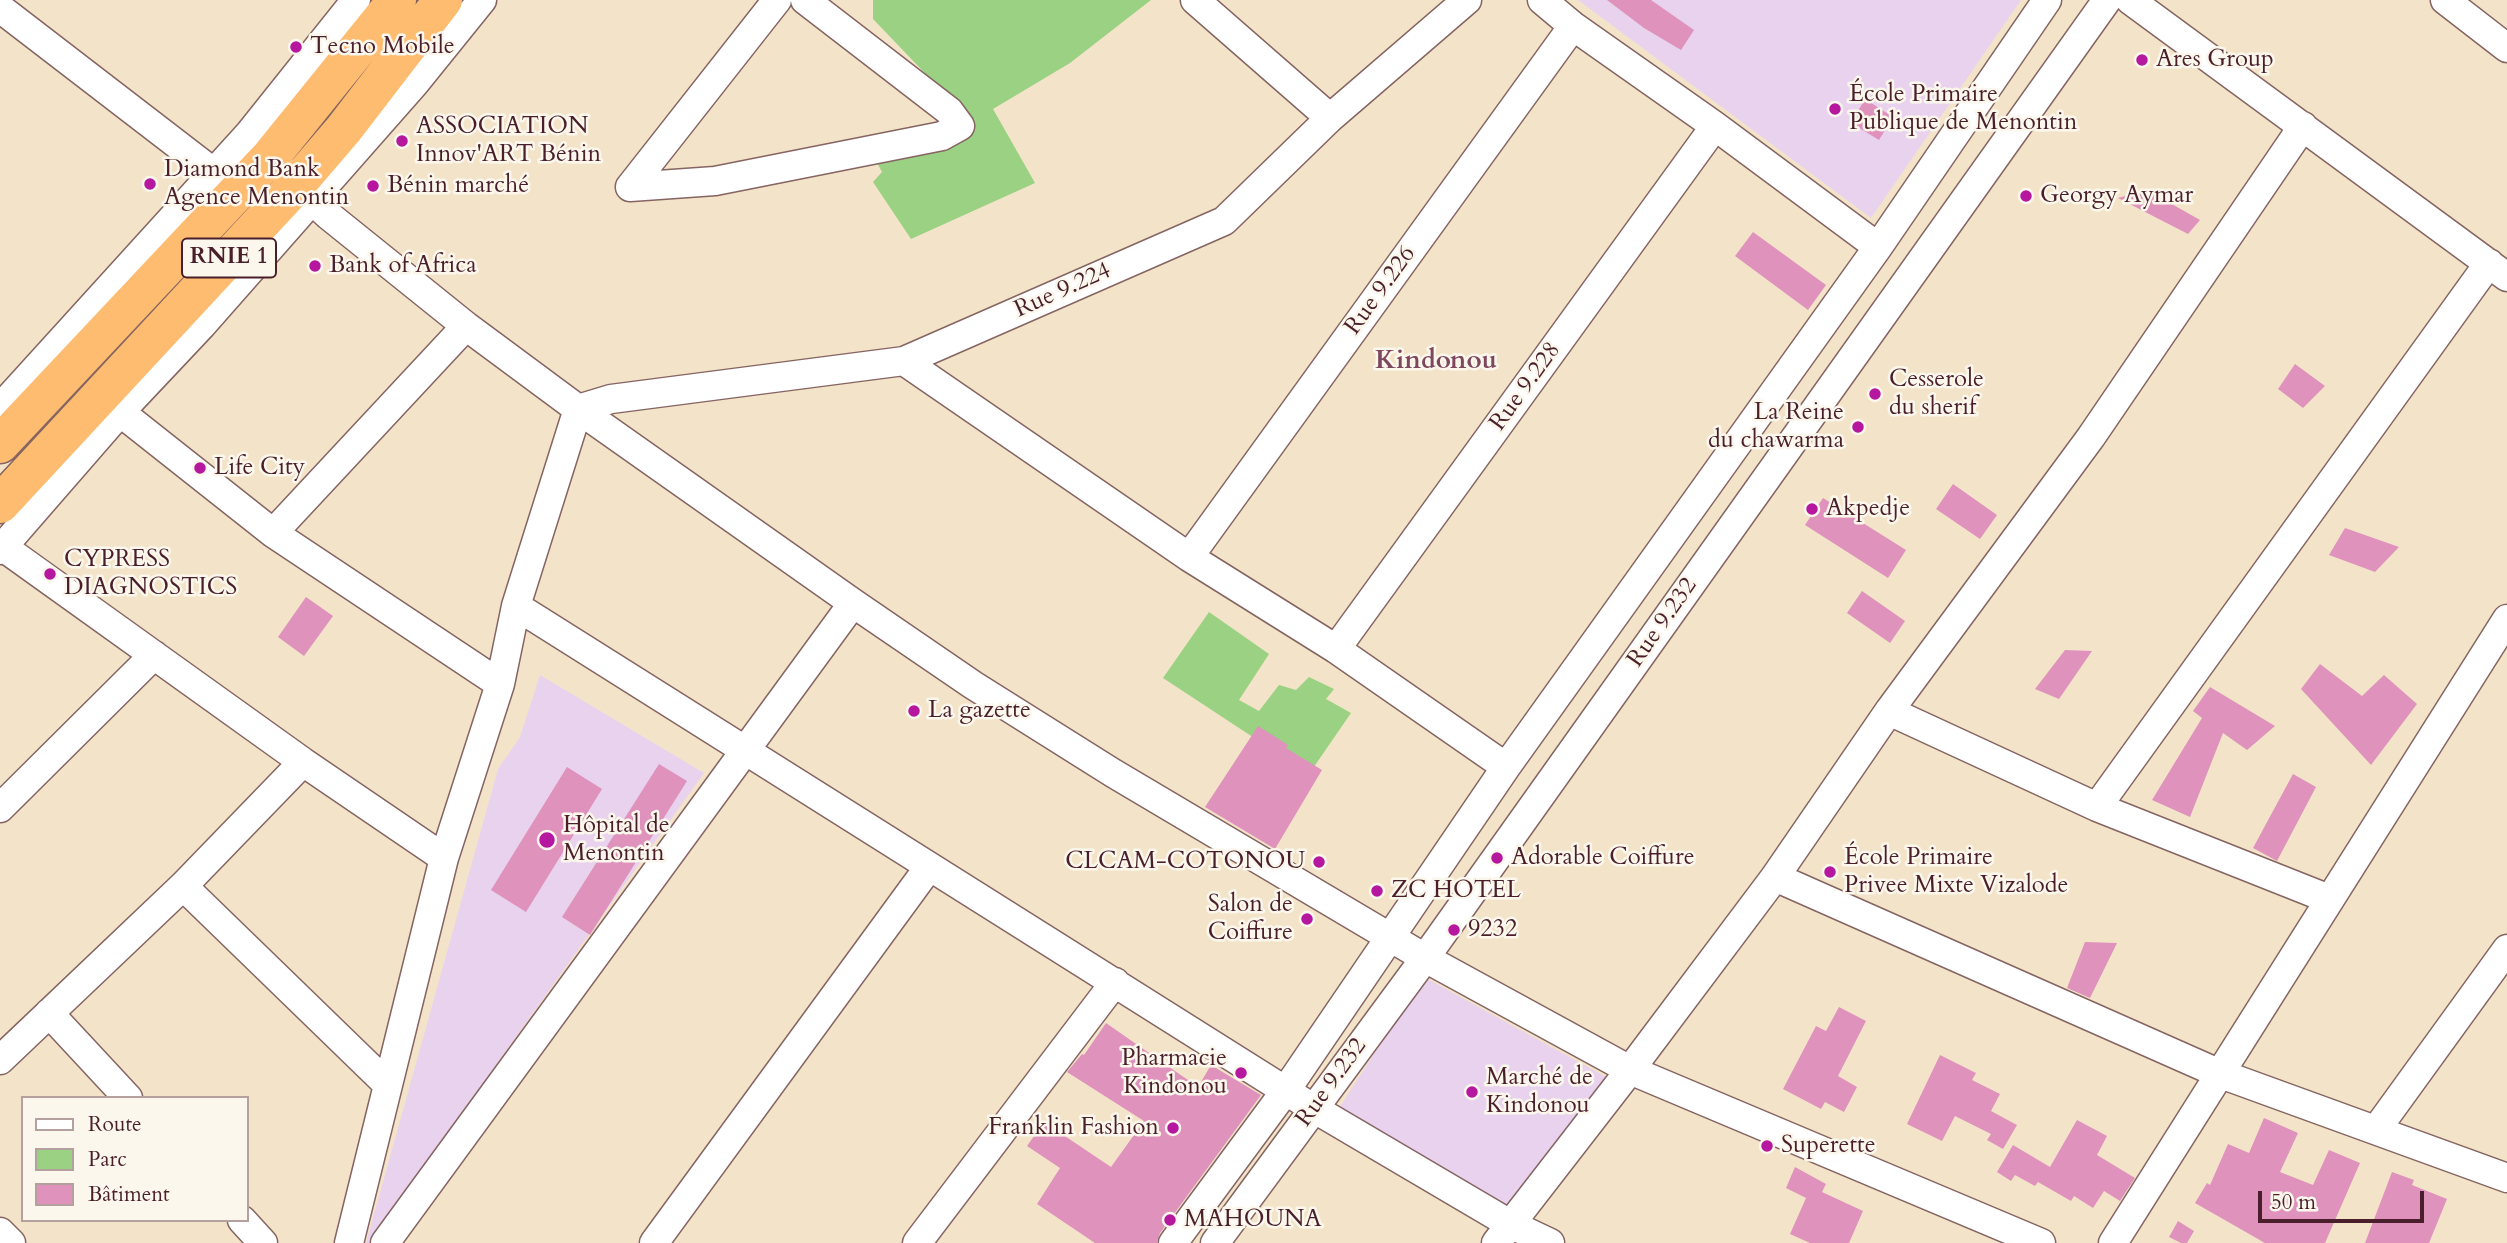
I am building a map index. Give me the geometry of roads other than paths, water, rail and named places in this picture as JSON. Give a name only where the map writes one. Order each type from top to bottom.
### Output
[{"type":"highway","name":"RNIE 1","points":[[0,444],[260,145],[397,0]]},
{"type":"highway","name":"RNIE 1","points":[[0,504],[304,192],[344,129],[443,0]]},
{"type":"street","points":[[444,859],[2,548],[120,412],[202,325],[304,192],[415,83],[482,0]]},
{"type":"street","points":[[777,0],[629,187],[715,181],[942,136],[960,126],[949,111],[804,0]]},
{"type":"street","points":[[1195,0],[1330,118]]},
{"type":"street","name":"Rue 9.224","points":[[578,410],[611,399],[904,361],[1224,221],[1330,118],[1467,0]]},
{"type":"street","points":[[1542,0],[1573,26],[1716,126],[1878,247]]},
{"type":"street","name":"Rue 9.232","points":[[1173,1243],[1286,1090],[1506,767],[1878,247],[2047,0]]},
{"type":"street","name":"Rue 9.232","points":[[1214,1243],[1425,958],[2107,0]]},
{"type":"street","points":[[2097,807],[2498,270],[2130,0]]},
{"type":"street","points":[[2445,0],[2507,48]]},
{"type":"street","points":[[0,408],[213,172],[260,145],[346,3]]},
{"type":"street","points":[[5,12],[213,172]]},
{"type":"street","name":"Rue 9.226","points":[[1189,557],[1573,26]]},
{"type":"street","name":"Rue 9.228","points":[[1336,649],[1716,126]]},
{"type":"street","points":[[1503,1233],[1775,877],[1889,711],[2091,437],[2303,126]]},
{"type":"street","points":[[260,145],[304,192],[466,326],[578,410],[853,603],[974,685],[1113,773],[1425,958],[1630,1070],[2042,1243]]},
{"type":"street","points":[[273,533],[466,326]]},
{"type":"street","points":[[904,361],[1189,557],[1336,649],[1506,767]]},
{"type":"street","points":[[349,1243],[444,859],[500,684],[516,606],[578,410]]},
{"type":"street","points":[[120,412],[273,533],[500,684]]},
{"type":"street","points":[[385,1243],[853,603]]},
{"type":"street","points":[[516,606],[1286,1090],[1503,1233],[1550,1243]]},
{"type":"street","points":[[2113,1243],[2507,619]]},
{"type":"street","points":[[0,808],[154,655]]},
{"type":"street","points":[[1889,711],[2097,807],[2329,899]]},
{"type":"street","points":[[0,1060],[183,886],[303,762]]},
{"type":"street","points":[[654,1243],[929,867]]},
{"type":"street","points":[[1775,877],[2218,1073],[2507,1178]]},
{"type":"street","points":[[183,886],[387,1084]]},
{"type":"street","points":[[2376,1130],[2507,949]]},
{"type":"street","points":[[917,1243],[1115,982]]},
{"type":"street","points":[[49,1013],[126,1096]]},
{"type":"street","points":[[244,1222],[263,1243]]},
{"type":"street","points":[[0,1232],[11,1243]]},
{"type":"place","name":"Tecno Mobile","points":[[296,47]]},
{"type":"place","name":"Ares Group","points":[[2142,60]]},
{"type":"place","name":"École Primaire Publique de Menontin","points":[[1835,109]]},
{"type":"place","name":"ASSOCIATION Innov'ART Bénin","points":[[402,141]]},
{"type":"place","name":"Diamond Bank Agence Menontin","points":[[150,184]]},
{"type":"place","name":"Bénin marché","points":[[373,186]]},
{"type":"place","name":"Georgy Aymar","points":[[2026,196]]},
{"type":"place","name":"Bank of Africa","points":[[315,266]]},
{"type":"place","name":"Cesserole du sherif","points":[[1875,394]]},
{"type":"place","name":"La Reine du chawarma","points":[[1858,427]]},
{"type":"place","name":"Life City","points":[[200,468]]},
{"type":"place","name":"Akpedje","points":[[1812,509]]},
{"type":"place","name":"CYPRESS DIAGNOSTICS","points":[[50,574]]},
{"type":"place","name":"La gazette","points":[[914,711]]},
{"type":"place","name":"Hôpital de Menontin","points":[[547,840]]},
{"type":"place","name":"Adorable Coiffure","points":[[1497,858]]},
{"type":"place","name":"CLCAM-COTONOU","points":[[1319,862]]},
{"type":"place","name":"École Primaire Privee Mixte Vizalode","points":[[1830,872]]},
{"type":"place","name":"ZC HOTEL","points":[[1377,891]]},
{"type":"place","name":"Salon de Coiffure","points":[[1307,919]]},
{"type":"place","name":"9232","points":[[1454,930]]},
{"type":"place","name":"Pharmacie Kindonou","points":[[1241,1073]]},
{"type":"place","name":"Marché de Kindonou","points":[[1472,1092]]},
{"type":"place","name":"Franklin Fashion","points":[[1173,1128]]},
{"type":"place","name":"Superette","points":[[1767,1146]]},
{"type":"place","name":"MAHOUNA","points":[[1170,1220]]},
{"type":"district","name":"Kindonou","points":[[1436,362]]}]
